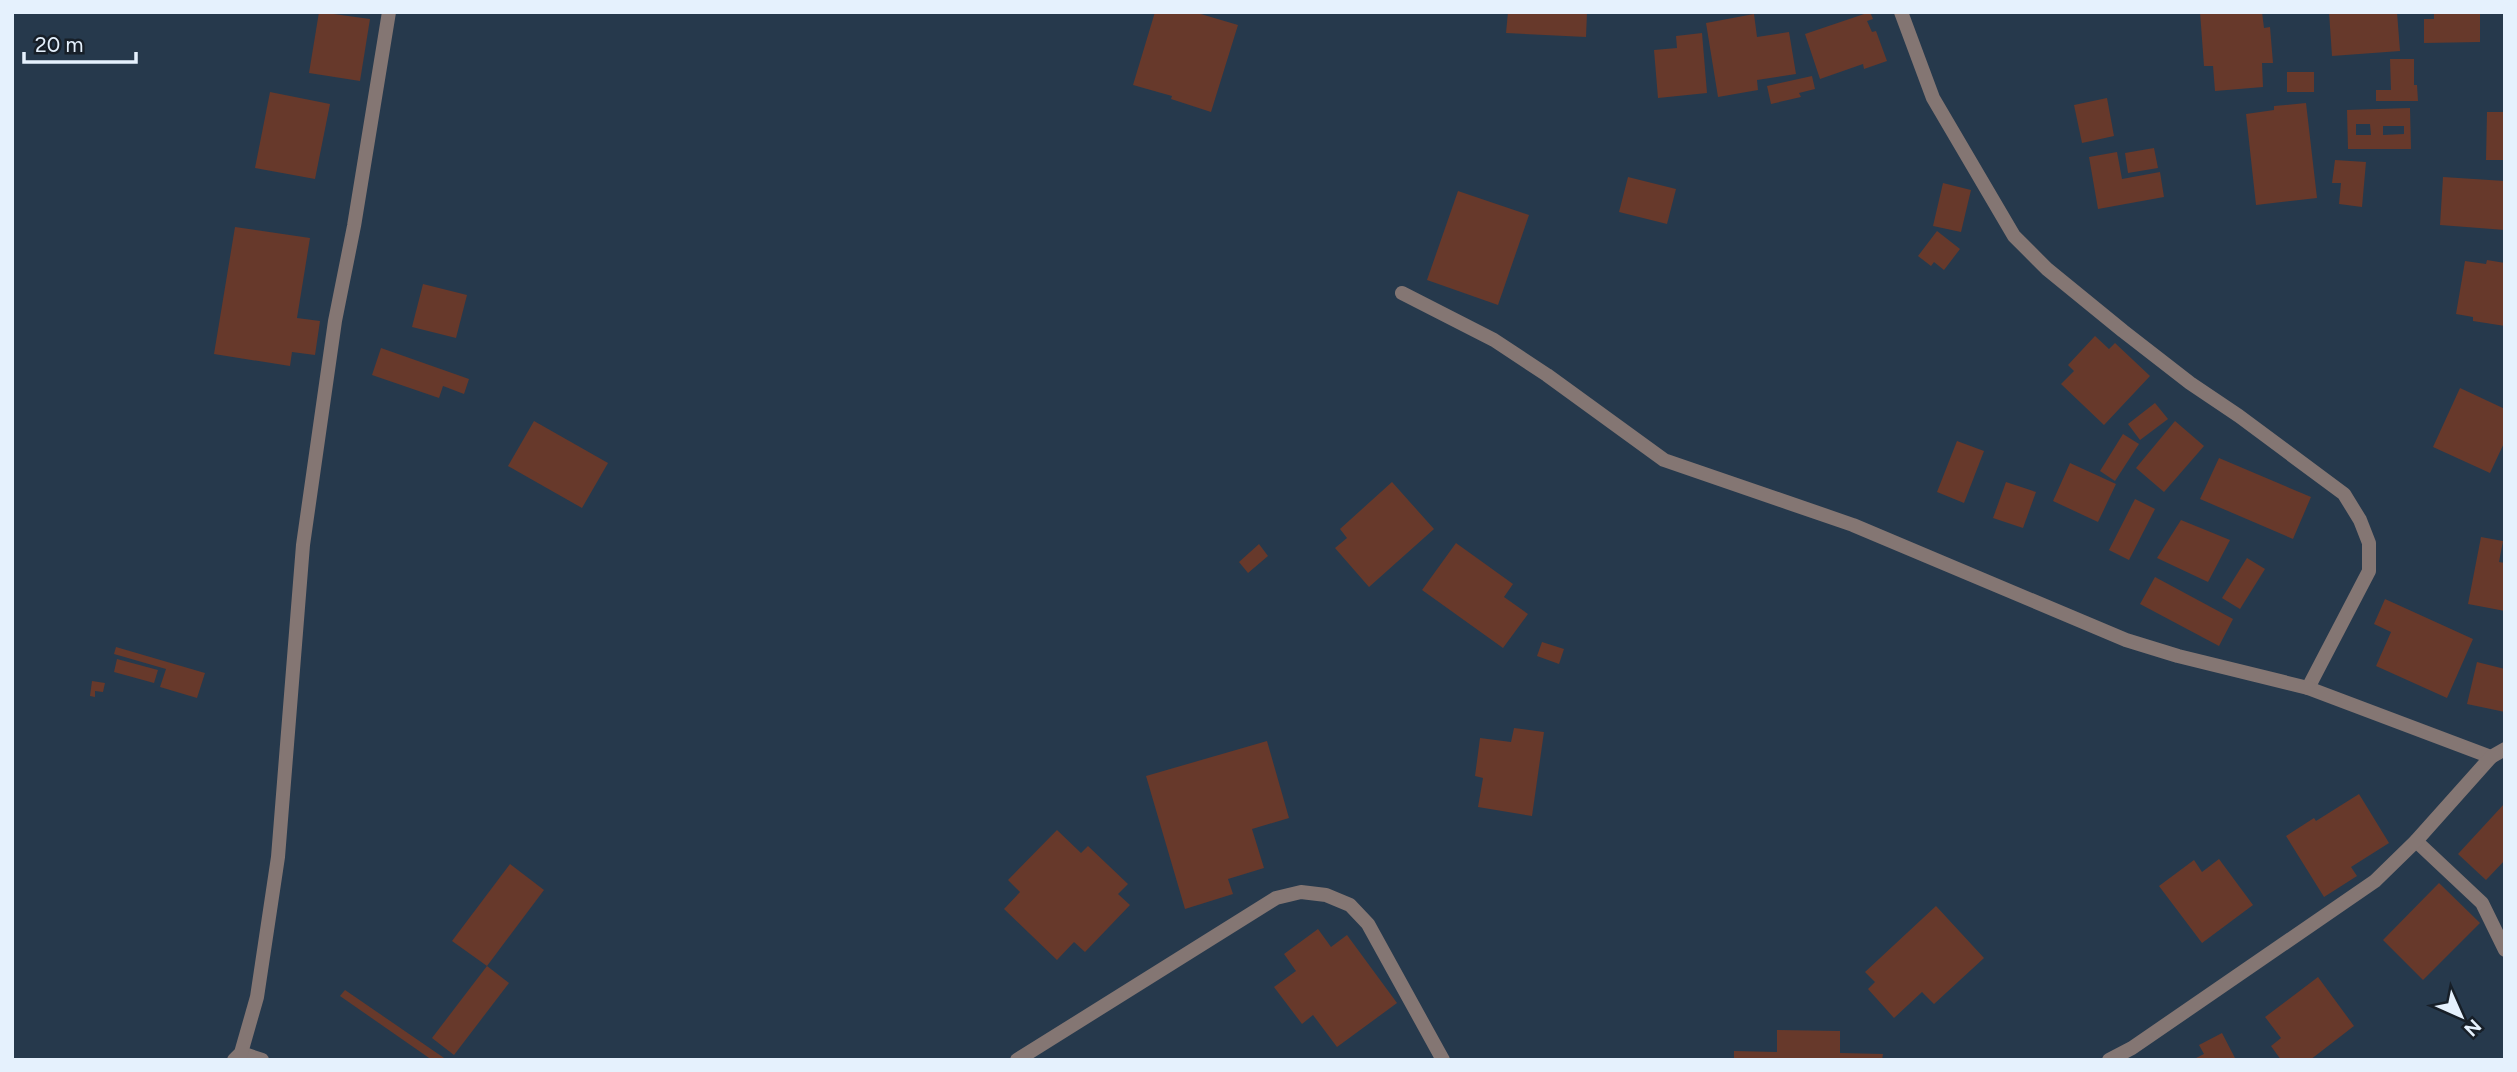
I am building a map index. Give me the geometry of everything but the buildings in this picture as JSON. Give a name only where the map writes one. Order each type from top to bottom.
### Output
[{"type":"street","points":[[262,1060],[237,1056],[257,997],[278,858],[303,545],[335,321],[390,12]]},
{"type":"street","points":[[1901,12],[1933,98],[2014,236],[2046,269],[2123,331],[2344,494],[2360,520],[2369,543],[2369,571],[2308,688]]},
{"type":"street","points":[[1402,293],[1494,340],[1664,460],[1853,525],[2126,640],[2178,656],[2308,688],[2491,757]]},
{"type":"street","points":[[2109,1060],[2132,1048],[2375,881],[2416,841],[2491,757],[2505,749]]},
{"type":"street","points":[[2416,841],[2482,903],[2505,950]]},
{"type":"street","points":[[1017,1060],[1276,898],[1301,892],[1326,895],[1350,905],[1368,924],[1443,1060]]}]
